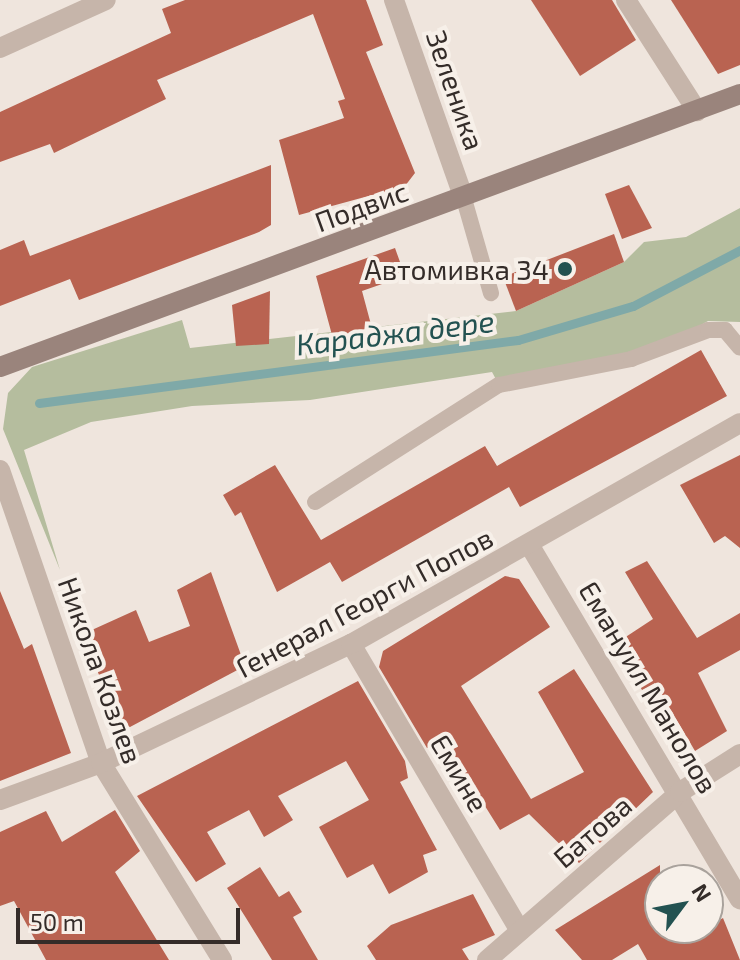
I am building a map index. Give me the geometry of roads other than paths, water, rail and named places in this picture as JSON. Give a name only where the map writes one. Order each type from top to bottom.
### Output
[{"type":"street","points":[[0,48],[106,0]]},
{"type":"street","name":"Зеленика","points":[[394,0],[464,199]]},
{"type":"street","points":[[626,0],[697,111]]},
{"type":"street","name":"Подвис","points":[[0,367],[464,199],[740,94]]},
{"type":"street","name":"Генерал Георги Попов","points":[[0,800],[101,763],[351,644],[530,546],[740,423]]},
{"type":"street","name":"Никола Козлев","points":[[0,470],[101,763],[222,960]]},
{"type":"street","name":"Емануил Манолов","points":[[530,546],[680,792],[740,899]]},
{"type":"street","name":"Емине","points":[[351,644],[520,931]]},
{"type":"street","name":"Батова","points":[[487,960],[680,792],[740,754]]},
{"type":"lane","points":[[464,199],[491,293]]},
{"type":"lane","points":[[315,502],[480,395],[631,359],[708,330],[725,330],[740,348]]},
{"type":"waterway","name":"Караджа дере","points":[[39,403],[518,340],[633,306],[740,250]]},
{"type":"place","name":"Автомивка 34","points":[[565,269]]}]
